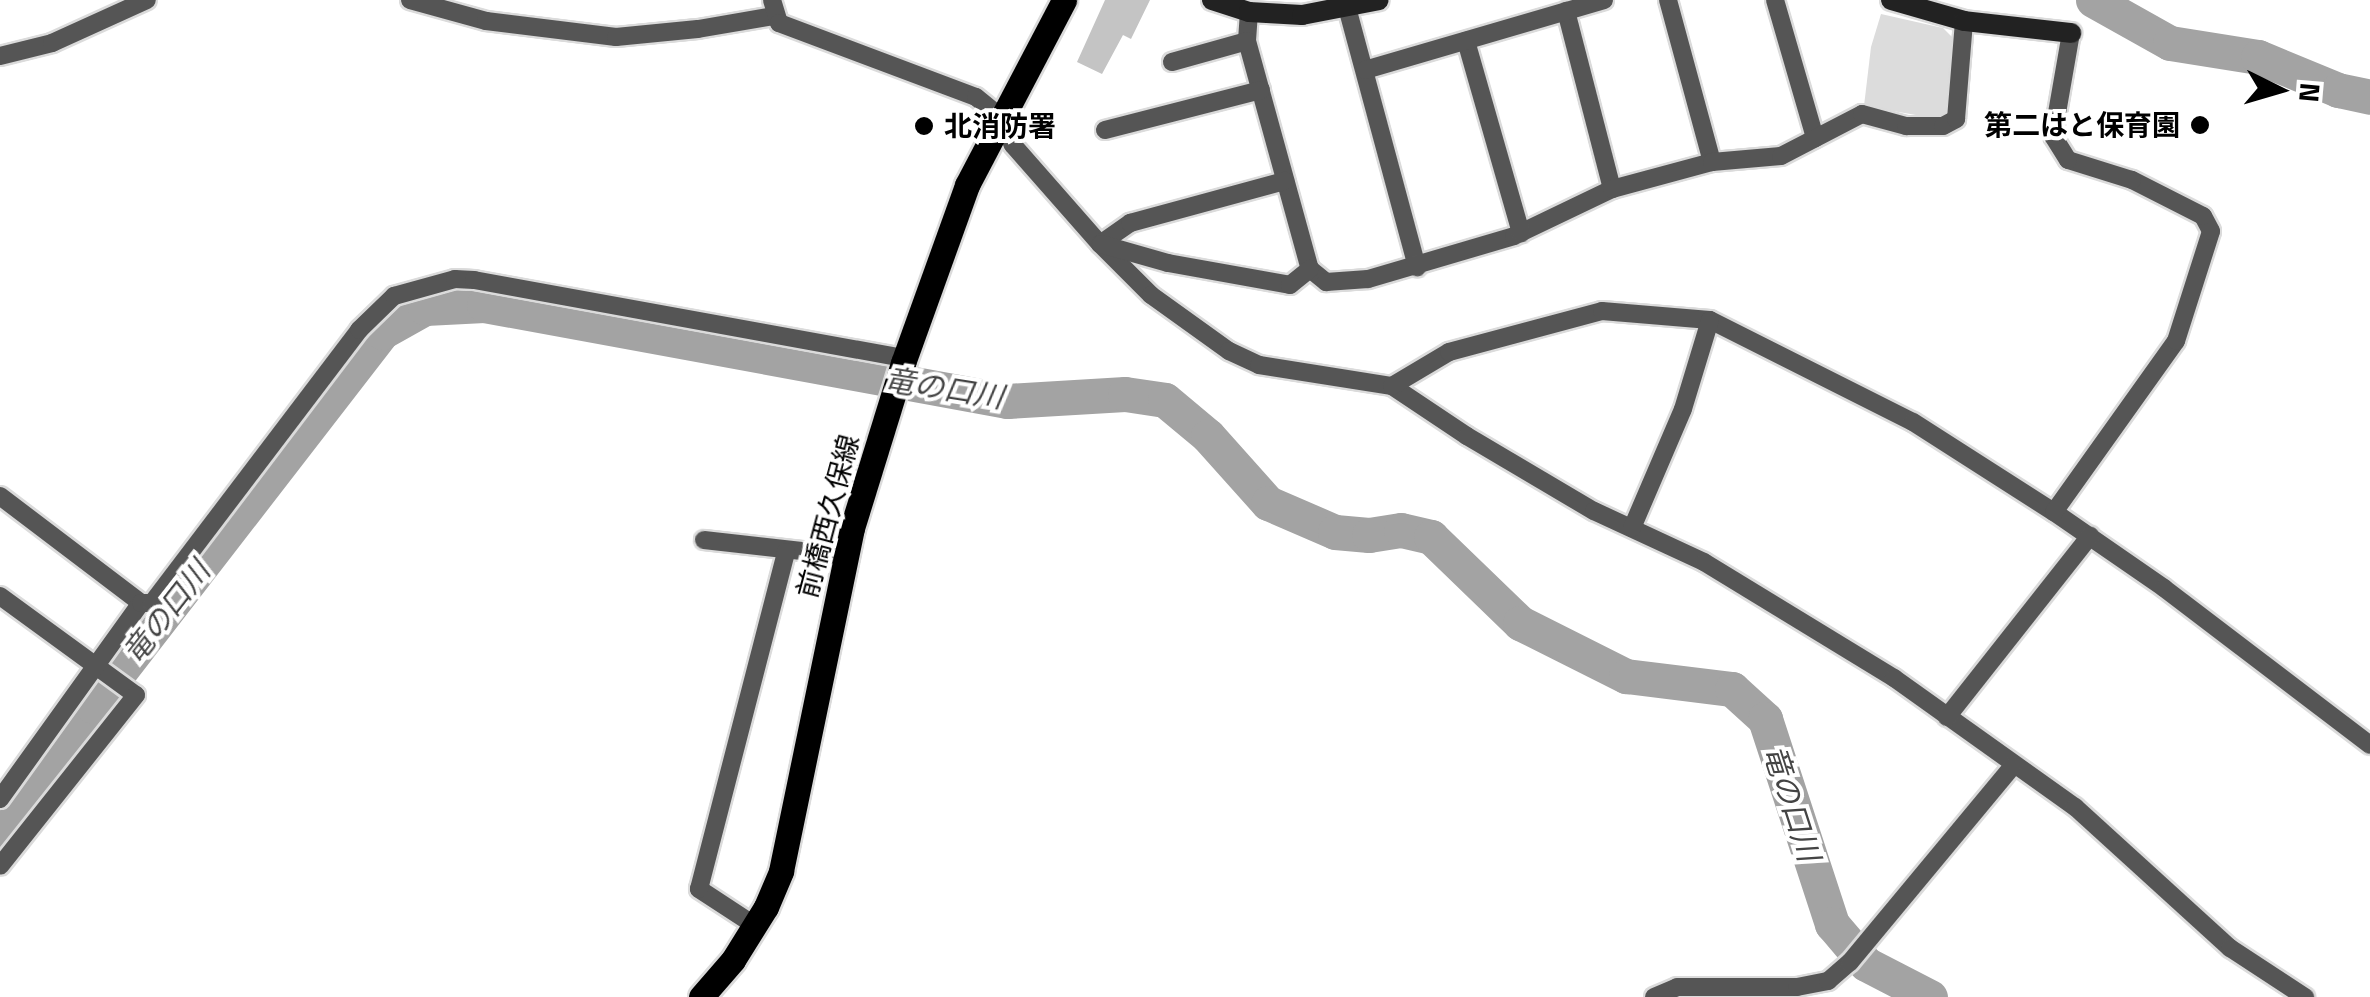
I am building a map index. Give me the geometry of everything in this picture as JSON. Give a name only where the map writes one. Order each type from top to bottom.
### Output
[{"type":"main road","name":"前橋西久保線","points":[[701,997],[733,960],[780,870],[790,839],[846,556],[892,397],[967,185],[1064,0]]},
{"type":"street","points":[[410,0],[486,21],[616,36],[698,29],[772,8],[779,23],[976,97],[1001,117],[1013,145],[1100,244],[1151,295],[1229,351],[1259,365],[1392,386],[1467,436],[1632,528],[1704,562],[1894,678],[2012,766],[2075,807],[2230,948],[2305,997]]},
{"type":"street","points":[[1212,0],[1249,12],[1302,16],[1379,0]]},
{"type":"street","points":[[1365,70],[1604,0]]},
{"type":"street","points":[[1668,0],[1712,162]]},
{"type":"street","points":[[1775,0],[1816,138]]},
{"type":"street","points":[[1892,0],[1964,21],[2071,33],[2053,136],[2068,160],[2132,180],[2203,216],[2211,231],[2176,341],[2054,512]]},
{"type":"street","points":[[0,56],[52,43],[141,1]]},
{"type":"street","points":[[1346,4],[1417,266]]},
{"type":"street","points":[[1566,11],[1612,188]]},
{"type":"street","points":[[1249,12],[1247,41],[1310,268],[1326,282],[1368,279],[1521,233],[1612,188],[1712,162],[1782,156],[1862,114],[1906,126],[1943,126],[1956,120],[1964,21]]},
{"type":"street","points":[[1466,40],[1521,233]]},
{"type":"street","points":[[1172,62],[1247,41]]},
{"type":"street","points":[[1105,130],[1260,90]]},
{"type":"street","points":[[1100,244],[1130,223],[1286,181]]},
{"type":"street","points":[[1100,244],[1168,263],[1290,285],[1310,268]]},
{"type":"street","points":[[0,496],[141,603],[152,603],[359,330],[394,296],[455,278],[904,361]]},
{"type":"street","points":[[1392,386],[1449,352],[1602,311],[1710,320],[1913,422],[2054,512],[2370,745]]},
{"type":"street","points":[[1632,528],[1682,409],[1710,320]]},
{"type":"street","points":[[1946,717],[2090,536]]},
{"type":"street","points":[[704,540],[846,556]]},
{"type":"street","points":[[754,925],[699,890],[786,552]]},
{"type":"street","points":[[0,596],[136,695],[0,866]]},
{"type":"street","points":[[0,799],[100,669],[141,603]]},
{"type":"street","points":[[1654,997],[1676,987],[1798,986],[1828,981],[1850,962],[2012,766]]},
{"type":"shaded area","points":[[1881,14],[1943,28],[1953,38],[1949,110],[1939,119],[1864,106],[1871,47]]},
{"type":"building","points":[[1105,0],[1150,0],[1131,39],[1123,35],[1102,74],[1077,62]]},
{"type":"waterway","points":[[2093,0],[2170,43],[2258,57],[2338,90],[2370,97]]},
{"type":"waterway","name":"竜の口川","points":[[0,840],[93,706],[382,332],[425,308],[484,305],[1007,401],[1125,394],[1165,400],[1208,436],[1268,503],[1335,532],[1369,535],[1401,530],[1431,537],[1520,623],[1626,676],[1732,689],[1765,719],[1832,924],[1866,964],[1930,997]]},
{"type":"place","name":"第二はと保育園","points":[[2200,125]]},
{"type":"place","name":"北消防署","points":[[924,126]]}]
